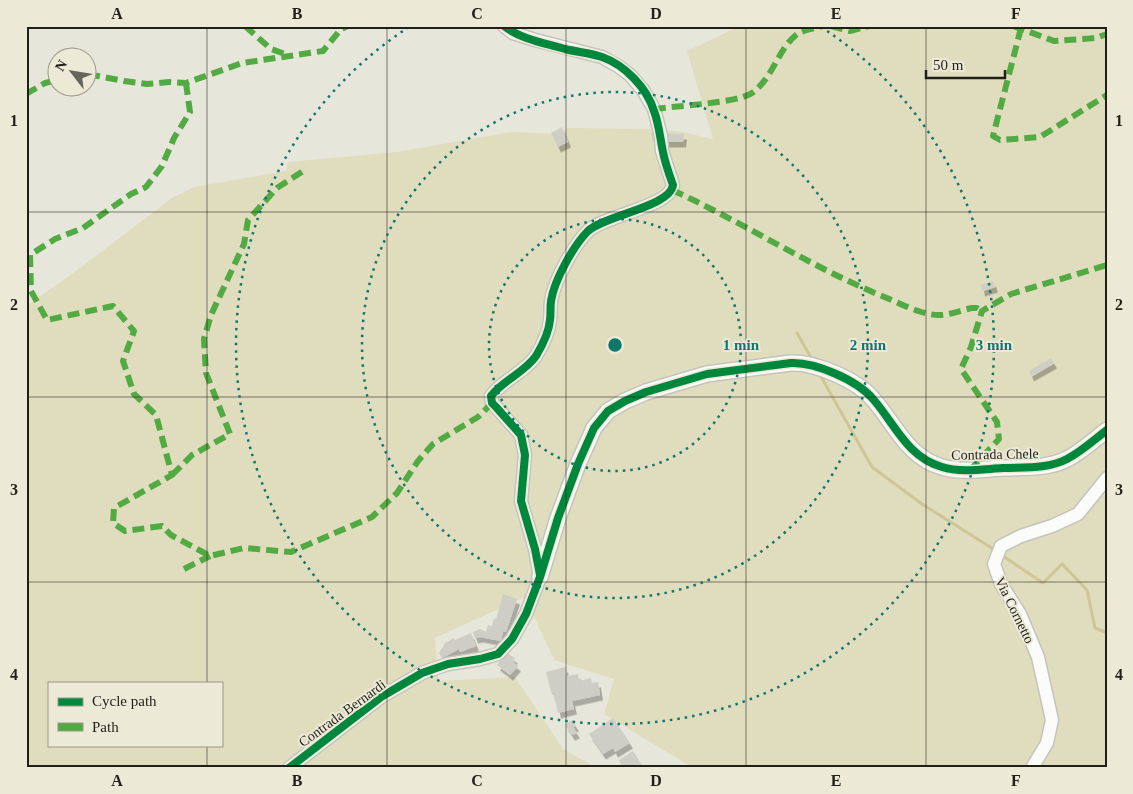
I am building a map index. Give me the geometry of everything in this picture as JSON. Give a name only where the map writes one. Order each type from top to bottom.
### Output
[{"type":"street","points":[[504,26],[513,33],[535,40],[602,57],[624,70],[637,82],[654,109],[661,136],[662,151],[673,185],[672,190],[664,198],[613,217],[588,231],[570,257],[555,285],[551,302],[550,323],[536,356],[524,369],[495,390],[490,396],[496,407],[521,435],[525,455],[521,501],[535,549],[540,577]]},
{"type":"street","name":"Contrada Chele","points":[[540,577],[558,518],[594,428],[608,411],[625,400],[707,374],[791,362],[803,362],[818,367],[840,376],[872,398],[901,439],[913,451],[943,468],[970,470],[1045,466],[1066,460],[1107,430]]},
{"type":"street","name":"Via Cornetto","points":[[1032,768],[1047,743],[1052,720],[1038,658],[1020,614],[1001,584],[994,564],[1001,546],[1021,536],[1052,526],[1078,514],[1107,478]]},
{"type":"street","name":"Contrada Bernardi","points":[[289,768],[381,697],[422,673],[448,664],[498,654],[512,638],[526,614],[540,577]]},
{"type":"shaded area","points":[[740,26],[1107,26],[1107,768],[693,768],[604,714],[614,679],[554,660],[525,597],[435,638],[438,681],[515,677],[563,749],[597,768],[26,768],[26,306],[76,271],[172,198],[194,187],[286,171],[288,162],[397,152],[512,132],[558,134],[568,128],[677,131],[713,139],[687,51]]},
{"type":"building","points":[[562,127],[568,142],[558,147],[551,133]]},
{"type":"building","points":[[651,133],[684,134],[683,142],[653,142]]},
{"type":"building","points":[[993,281],[995,287],[982,291],[981,285]]},
{"type":"building","points":[[1051,358],[1054,363],[1031,376],[1029,371]]},
{"type":"building","points":[[503,594],[517,599],[506,632],[503,631],[501,641],[480,637],[475,638],[473,632],[480,629],[486,632],[488,625],[492,626],[494,618],[496,619]]},
{"type":"building","points":[[471,633],[476,646],[460,652],[459,649],[442,658],[439,653],[445,643]]},
{"type":"building","points":[[507,653],[515,658],[513,662],[518,666],[510,675],[497,665]]},
{"type":"building","points":[[565,667],[567,676],[578,674],[579,681],[591,678],[592,683],[598,682],[600,695],[572,701],[574,709],[558,713],[546,672]]},
{"type":"building","points":[[613,718],[630,743],[615,752],[613,748],[603,754],[589,734]]},
{"type":"building","points":[[572,720],[576,726],[573,727],[577,733],[572,735],[565,725]]},
{"type":"building","points":[[633,751],[644,768],[616,768],[621,764],[619,760]]},
{"type":"waterway","points":[[797,333],[813,361]]},
{"type":"waterway","points":[[819,373],[872,467],[922,504],[995,550]]},
{"type":"waterway","points":[[1000,554],[1043,583],[1062,564],[1087,590],[1095,628],[1107,633]]},
{"type":"marked path","points":[[245,26],[271,49],[285,54]]},
{"type":"marked path","points":[[98,76],[147,84],[186,83],[242,63],[323,51],[341,29],[348,26]]},
{"type":"marked path","points":[[654,109],[720,102],[752,93],[765,80],[784,49],[796,35],[822,26]]},
{"type":"marked path","points":[[831,26],[850,31],[869,26]]},
{"type":"marked path","points":[[1013,26],[1054,41],[1096,38],[1107,34]]},
{"type":"marked path","points":[[1021,28],[993,136],[1000,140],[1040,137],[1107,95]]},
{"type":"marked path","points":[[26,94],[48,82]]},
{"type":"marked path","points":[[186,83],[190,112],[174,138],[162,166],[146,187],[131,194],[83,228],[55,239],[30,255],[31,291],[47,320],[113,306],[134,331],[123,361],[134,394],[156,415],[172,475],[114,508],[113,523],[125,531],[162,526],[171,535],[210,556],[244,548],[291,552],[372,517],[397,493],[418,461],[433,444],[478,417],[492,403]]},
{"type":"marked path","points":[[172,475],[192,455],[230,434],[206,373],[204,339],[211,315],[244,244],[248,220],[277,188],[303,171]]},
{"type":"marked path","points":[[672,190],[832,273],[914,310],[935,315],[972,308],[982,311]]},
{"type":"marked path","points":[[970,470],[999,439],[997,422],[961,369],[971,347],[982,311],[1011,294],[1107,265]]},
{"type":"marked path","points":[[184,569],[210,556]]},
{"type":"cycle path","points":[[504,26],[517,34],[533,40],[602,57],[619,66],[634,78],[651,102],[673,185],[669,193],[661,199],[596,225],[582,237],[565,264],[556,284],[551,301],[548,329],[536,356],[526,367],[501,385],[491,396],[492,403],[521,435],[525,455],[521,501],[535,549],[540,575]]},
{"type":"cycle path","points":[[289,768],[381,697],[422,673],[448,664],[498,654],[512,639],[526,614],[540,577],[558,518],[594,428],[608,411],[646,392],[707,374],[801,363],[835,373],[857,385],[873,399],[903,439],[920,456],[942,467],[957,470],[1044,466],[1060,462],[1072,456],[1107,430]]}]
